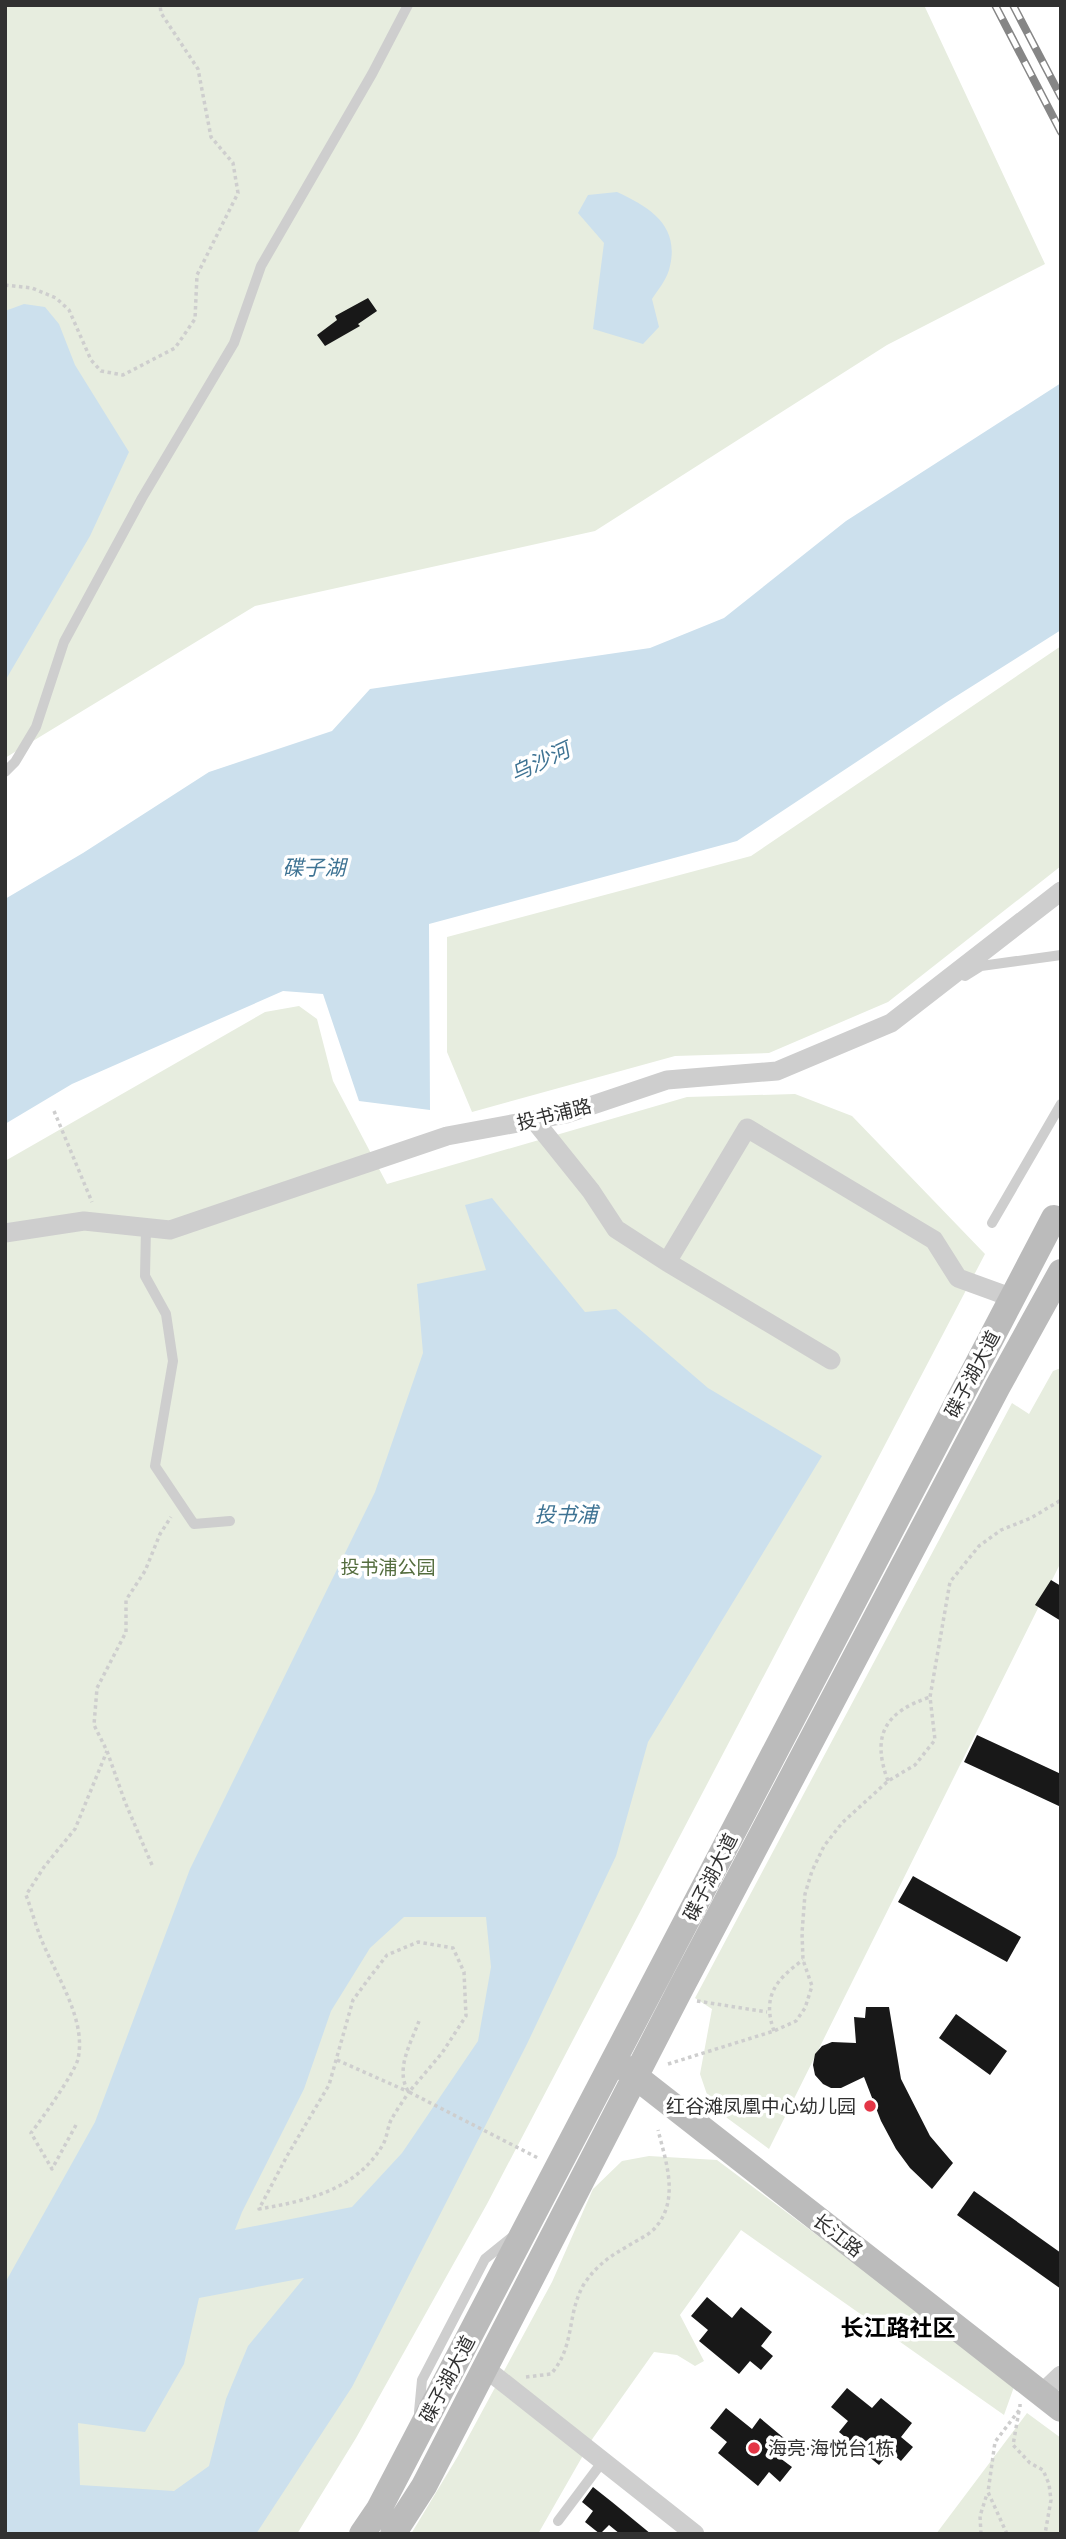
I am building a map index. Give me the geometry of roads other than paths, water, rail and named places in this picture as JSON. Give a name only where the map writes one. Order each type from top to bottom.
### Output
[{"type":"main road","name":"碟子湖大道","points":[[393,2534],[493,2374],[625,2069],[1013,1297],[1058,1220]]},
{"type":"main road","points":[[1025,1274],[1057,1286]]},
{"type":"main road","name":"碟子湖大道","points":[[362,2534],[379,2509],[559,2168],[676,1998],[998,1386],[1057,1286]]},
{"type":"main road","name":"长江路","points":[[625,2069],[1037,2398]]},
{"type":"street","name":"投书浦路","points":[[5,1233],[84,1221],[170,1230],[447,1136],[566,1114],[667,1080],[777,1071],[891,1023],[1061,891]]},
{"type":"street","points":[[534,1120],[591,1191],[616,1229],[831,1360]]},
{"type":"street","points":[[667,1262],[747,1128],[934,1240],[958,1278],[1013,1297]]},
{"type":"street","points":[[493,2374],[603,2461],[684,2531]]},
{"type":"street","points":[[1037,2398],[1061,2375]]},
{"type":"lane","points":[[5,772],[15,762],[36,727],[64,642],[142,498],[234,343],[261,266],[372,74],[408,5]]},
{"type":"lane","points":[[891,1023],[981,966],[1061,955]]},
{"type":"lane","points":[[992,1223],[1061,1104]]},
{"type":"lane","points":[[146,1228],[145,1276],[166,1314],[173,1362],[155,1466],[194,1524],[230,1521]]},
{"type":"lane","points":[[558,2521],[603,2461]]},
{"type":"water","points":[[617,192],[652,212],[661,221],[671,242],[669,270],[652,299],[659,327],[643,344],[593,329],[604,243],[578,213],[588,195]]},
{"type":"water","points":[[24,304],[45,307],[59,324],[75,365],[129,452],[90,536],[5,681],[5,311]]},
{"type":"water","name":"碟子湖","points":[[1061,383],[1061,630],[737,841],[429,924],[430,1110],[359,1101],[323,994],[283,991],[72,1084],[5,1124],[5,899],[83,853],[209,772],[332,731],[370,689],[650,648],[724,618],[846,521]]},
{"type":"water","name":"投书浦","points":[[492,1198],[585,1312],[616,1309],[708,1388],[822,1456],[648,1742],[616,1856],[527,2044],[352,2387],[256,2534],[5,2534],[5,2283],[95,2122],[190,1869],[375,1492],[423,1353],[417,1284],[486,1270],[465,1205]],"holes":[[[404,1917],[486,1917],[491,1967],[478,2041],[402,2153],[352,2207],[235,2230],[304,2089],[331,2011],[370,1948]],[[304,2278],[248,2346],[226,2399],[209,2466],[174,2491],[80,2485],[78,2423],[145,2432],[184,2364],[199,2298]]]},
{"type":"railway","points":[[995,5],[1061,132]]},
{"type":"railway","points":[[1013,5],[1061,97]]},
{"type":"place","name":"红谷滩凤凰中心幼儿园","points":[[870,2106]]},
{"type":"place","name":"海亮·海悦台1栋","points":[[754,2448]]},
{"type":"district","name":"长江路社区","points":[[898,2328]]},
{"type":"water label","name":"乌沙河","points":[[540,762]]},
{"type":"park label","name":"投书浦公园","points":[[388,1567]]}]
